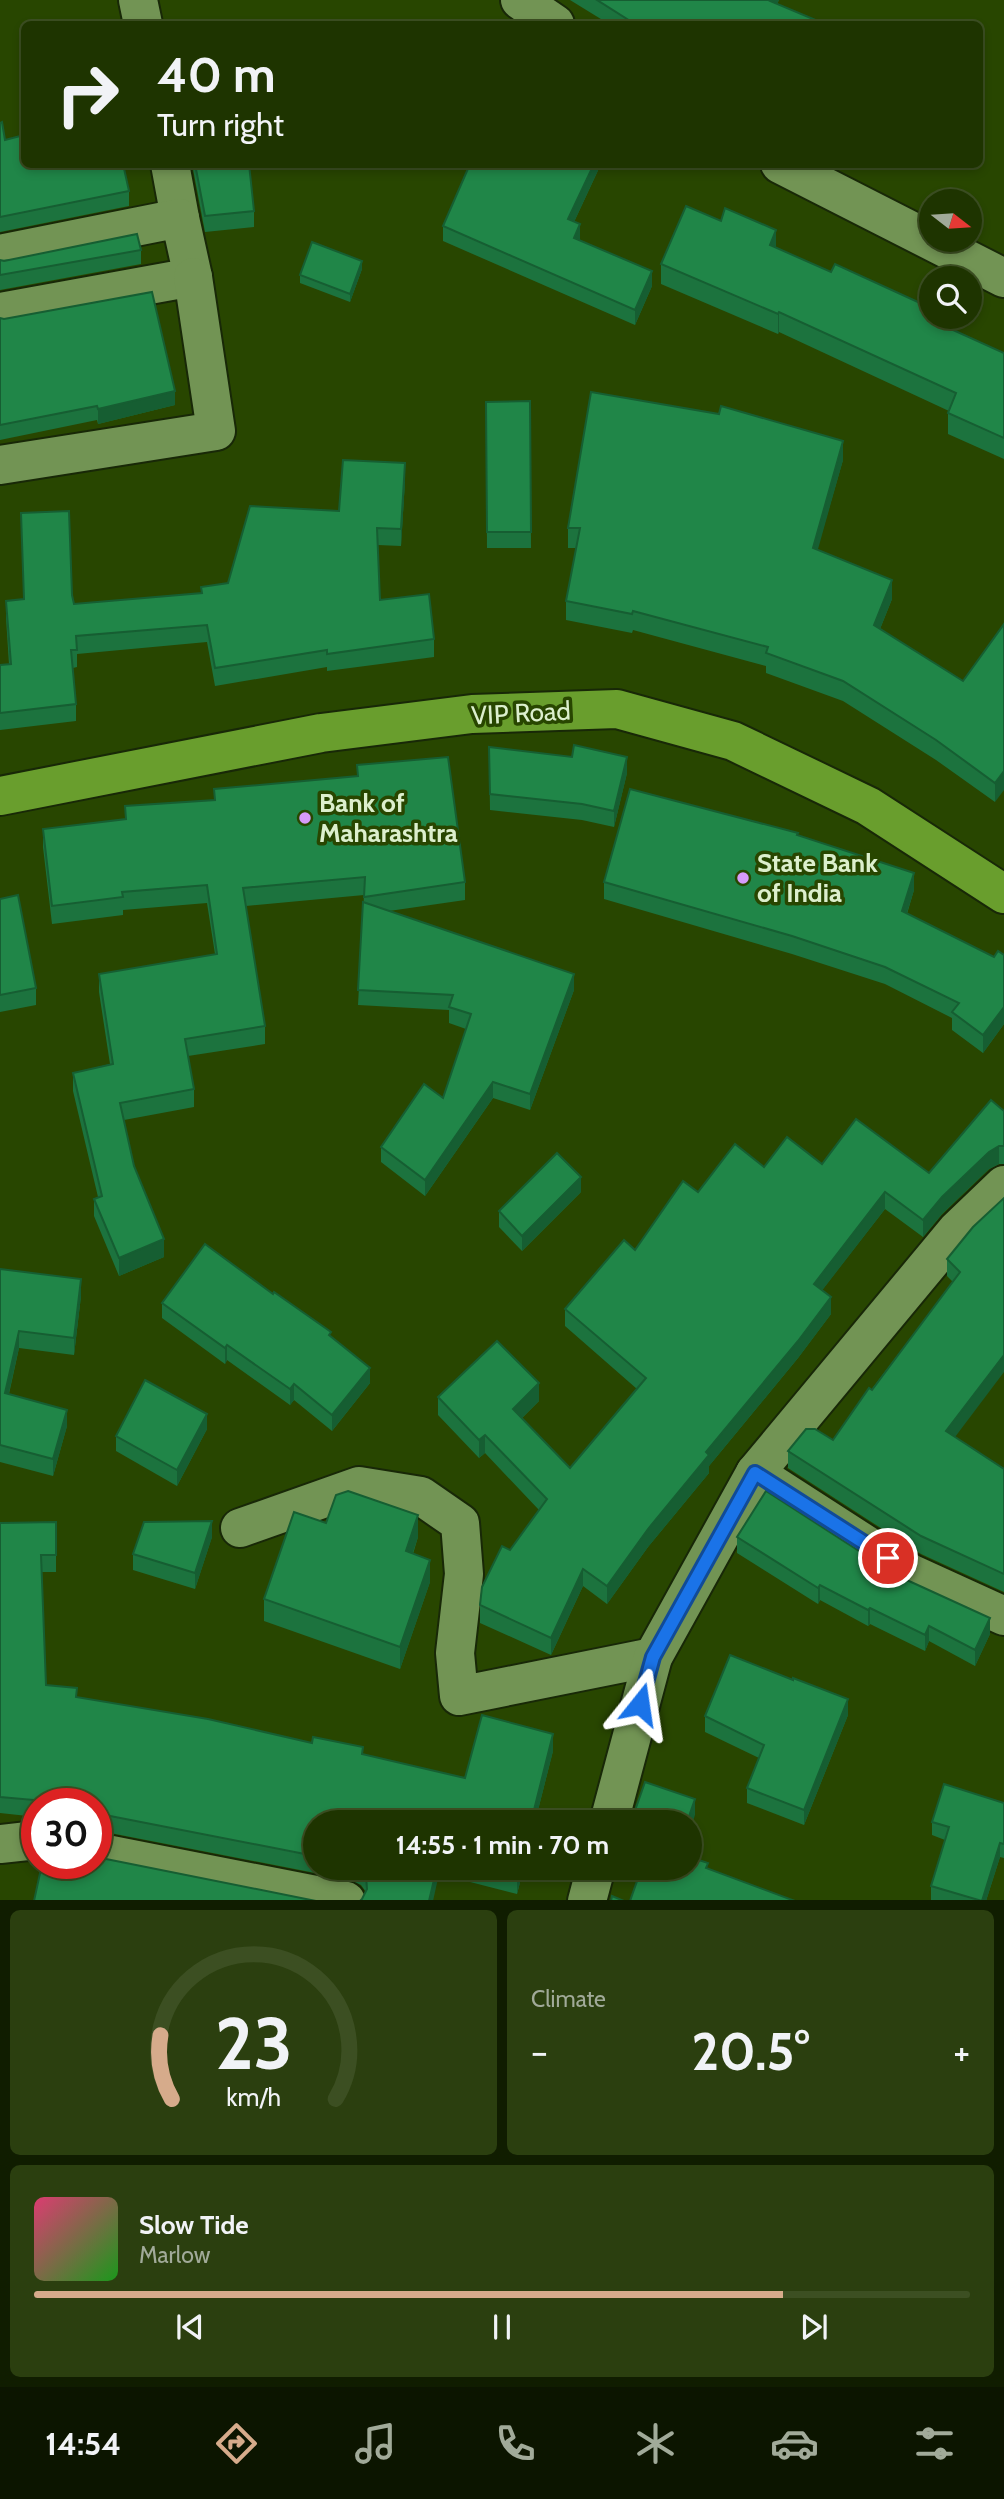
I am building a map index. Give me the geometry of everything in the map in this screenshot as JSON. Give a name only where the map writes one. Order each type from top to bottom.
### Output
[{"type":"highway","name":"VIP Road","points":[[0,796],[321,733],[471,714],[617,709],[733,741],[868,806],[1004,894]]},
{"type":"street","points":[[138,0],[142,21]]},
{"type":"street","points":[[520,0],[551,21]]},
{"type":"street","points":[[0,465],[215,430],[193,277],[171,168]]},
{"type":"street","points":[[788,168],[1004,278]]},
{"type":"street","points":[[0,254],[180,218]]},
{"type":"street","points":[[0,312],[193,277]]},
{"type":"street","points":[[611,1810],[653,1657],[755,1473],[957,1230],[1004,1185]]},
{"type":"street","points":[[755,1473],[910,1573],[1004,1616]]},
{"type":"street","points":[[240,1528],[359,1486],[421,1496],[460,1523],[464,1574],[455,1653],[459,1696],[653,1657]]},
{"type":"street","points":[[0,1844],[21,1842]]},
{"type":"street","points":[[112,1855],[346,1900]]},
{"type":"street","points":[[587,1900],[592,1880]]},
{"type":"building","points":[[597,0],[771,0],[818,21],[630,21]]},
{"type":"building","points":[[2,122],[5,140],[21,136],[21,168],[124,168],[129,191],[0,217]]},
{"type":"building","points":[[196,168],[249,168],[254,211],[205,216]]},
{"type":"building","points":[[468,168],[592,168],[568,219],[580,224],[574,238],[652,271],[635,310],[443,226]]},
{"type":"building","points":[[686,206],[721,221],[725,208],[776,230],[770,245],[831,272],[835,264],[919,302],[919,329],[951,329],[1004,353],[1004,438],[948,413],[956,393],[779,312],[778,314],[661,264]]},
{"type":"building","points":[[137,234],[141,250],[0,275],[0,260]]},
{"type":"building","points":[[312,242],[362,261],[350,294],[300,275]]},
{"type":"building","points":[[152,292],[175,391],[98,409],[97,406],[0,425],[0,318]]},
{"type":"building","points":[[591,392],[719,414],[721,406],[843,441],[813,548],[892,580],[874,625],[963,681],[1004,624],[1004,771],[995,783],[936,740],[843,681],[766,653],[768,647],[633,611],[632,614],[566,601],[580,528],[568,528]]},
{"type":"building","points":[[530,401],[531,532],[487,532],[486,402]]},
{"type":"building","points":[[343,460],[405,463],[401,529],[377,528],[380,600],[429,594],[434,639],[327,654],[327,650],[215,668],[207,625],[76,636],[77,650],[71,650],[76,704],[0,713],[0,665],[11,664],[6,601],[24,599],[21,513],[69,511],[74,604],[202,593],[201,587],[228,583],[250,506],[339,511]]},
{"type":"building","points":[[574,745],[627,757],[614,811],[582,804],[490,794],[489,747],[572,757]]},
{"type":"building","points":[[448,757],[465,882],[364,897],[365,877],[243,888],[265,1026],[185,1039],[194,1089],[120,1103],[134,1166],[164,1239],[119,1258],[94,1199],[102,1196],[73,1073],[113,1064],[99,974],[217,954],[207,885],[122,892],[123,897],[52,906],[43,829],[126,819],[125,806],[215,800],[214,789],[358,776],[357,765]]},
{"type":"building","points":[[630,789],[798,833],[797,835],[914,873],[902,911],[994,957],[998,951],[1004,955],[1004,1007],[983,1035],[952,1012],[959,1003],[885,967],[792,936],[604,882]]},
{"type":"building","points":[[18,895],[36,988],[0,995],[0,899]]},
{"type":"building","points":[[363,902],[574,974],[530,1094],[493,1082],[425,1180],[381,1147],[424,1084],[443,1098],[471,1014],[449,1007],[453,995],[358,990]]},
{"type":"building","points":[[991,1100],[1004,1111],[1004,1146],[989,1152],[942,1197],[923,1220],[885,1192],[814,1284],[831,1297],[706,1452],[709,1455],[648,1529],[607,1586],[583,1569],[551,1638],[480,1605],[482,1587],[502,1546],[510,1550],[547,1499],[485,1435],[479,1440],[438,1397],[497,1341],[539,1383],[513,1409],[570,1468],[646,1378],[565,1309],[624,1240],[635,1250],[683,1181],[698,1192],[735,1144],[764,1167],[787,1137],[822,1164],[856,1119],[929,1173]]},
{"type":"building","points":[[557,1153],[581,1177],[522,1236],[499,1211]]},
{"type":"building","points":[[1004,1198],[1004,1355],[946,1431],[1004,1469],[1004,1574],[921,1536],[788,1451],[806,1429],[815,1429],[833,1440],[869,1388],[872,1390],[960,1272],[947,1259],[973,1227]]},
{"type":"building","points":[[205,1244],[331,1332],[329,1335],[370,1368],[332,1415],[294,1384],[290,1389],[227,1345],[225,1348],[162,1303]]},
{"type":"building","points":[[0,1269],[81,1279],[74,1338],[19,1331],[5,1393],[67,1410],[53,1459],[0,1445]]},
{"type":"building","points":[[145,1380],[207,1414],[177,1470],[116,1436]]},
{"type":"building","points":[[348,1491],[418,1515],[406,1551],[430,1560],[400,1647],[264,1599],[294,1512],[326,1523],[336,1495]]},
{"type":"building","points":[[766,1491],[898,1576],[990,1618],[975,1650],[929,1626],[925,1635],[820,1585],[818,1588],[737,1537]]},
{"type":"building","points":[[212,1521],[195,1573],[133,1554],[144,1522]]},
{"type":"building","points":[[56,1522],[56,1555],[41,1555],[46,1685],[77,1688],[76,1697],[208,1719],[312,1743],[313,1737],[363,1747],[362,1754],[465,1778],[482,1715],[553,1734],[534,1810],[303,1810],[303,1854],[112,1816],[112,1788],[21,1788],[21,1799],[0,1797],[0,1523]]},
{"type":"building","points":[[730,1655],[848,1699],[804,1810],[747,1788],[764,1745],[705,1716]]},
{"type":"building","points":[[645,1782],[695,1799],[691,1810],[635,1810]]},
{"type":"building","points":[[944,1784],[1004,1803],[1004,1844],[1000,1843],[982,1900],[931,1886],[949,1827],[932,1822]]},
{"type":"building","points":[[112,1860],[311,1900],[34,1900],[39,1879],[112,1879]]},
{"type":"building","points":[[702,1861],[708,1863],[706,1868],[792,1900],[630,1900],[637,1880],[702,1880]]},
{"type":"building","points":[[366,1880],[434,1880],[429,1900],[361,1900],[367,1889]]},
{"type":"place","name":"Bank of Maharashtra","points":[[305,818]]},
{"type":"place","name":"State Bank of India","points":[[743,878]]},
{"type":"route","points":[[640,1704],[653,1657],[755,1473],[888,1558]]}]
